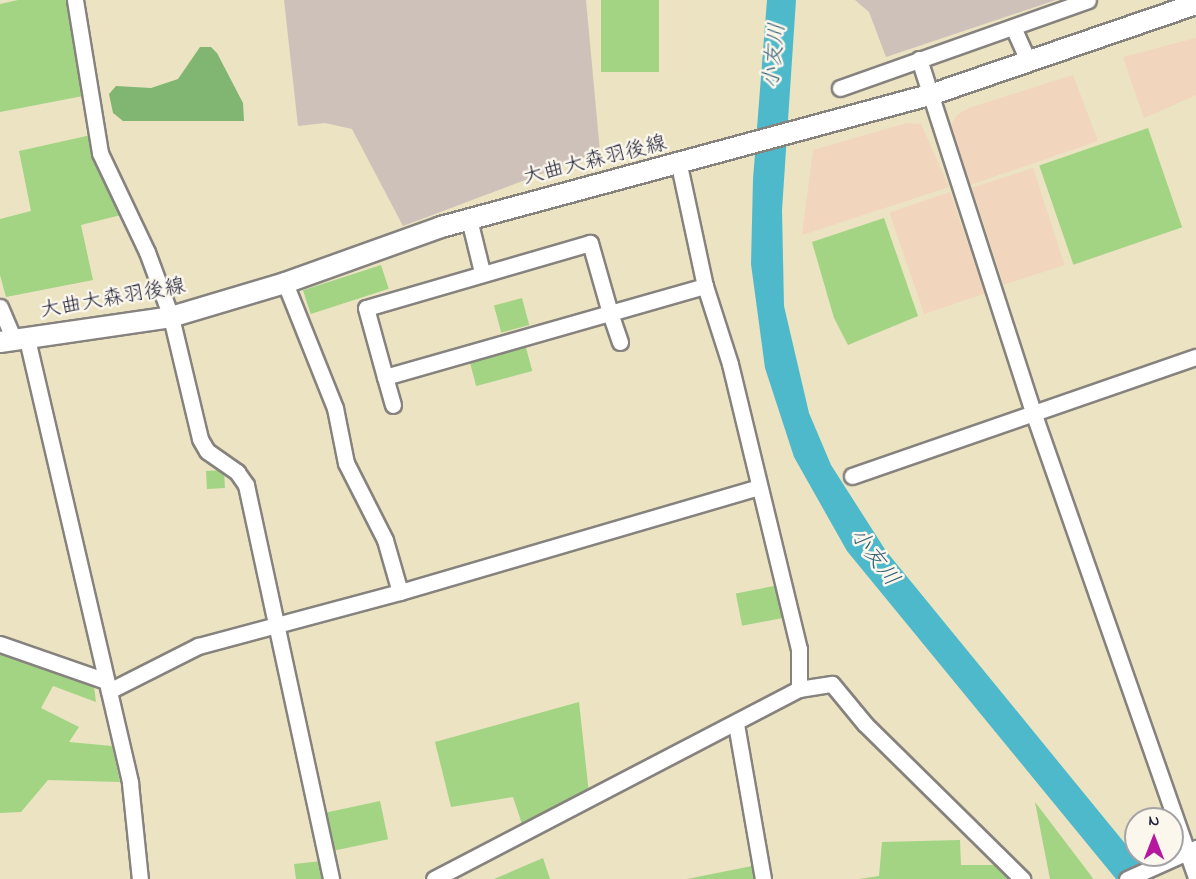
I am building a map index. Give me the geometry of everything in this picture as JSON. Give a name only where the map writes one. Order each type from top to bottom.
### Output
[{"type":"main road","name":"大曲大森羽後線","points":[[14,340],[171,317],[285,283],[469,219],[679,165],[933,94],[1196,4]]},
{"type":"street","points":[[75,0],[100,153],[147,252],[171,317],[200,439],[207,451],[237,472],[246,485],[331,879]]},
{"type":"street","points":[[840,88],[1089,0]]},
{"type":"street","points":[[1013,27],[1028,61]]},
{"type":"street","points":[[919,59],[933,94],[1033,412],[1190,850],[1196,877]]},
{"type":"street","points":[[679,165],[705,286],[730,364],[799,649],[799,689]]},
{"type":"street","points":[[469,219],[482,272]]},
{"type":"street","points":[[393,405],[366,308],[482,272],[590,243],[620,342]]},
{"type":"street","points":[[285,283],[335,408],[346,463],[385,540],[400,592]]},
{"type":"street","points":[[385,377],[705,286]]},
{"type":"street","points":[[0,307],[14,340],[107,686],[130,783],[140,879]]},
{"type":"street","points":[[852,476],[1196,357]]},
{"type":"street","points":[[0,644],[107,686],[198,646],[400,592],[759,487]]},
{"type":"street","points":[[434,879],[463,872],[799,689],[837,687],[865,724],[1022,879]]},
{"type":"street","points":[[736,724],[763,879]]},
{"type":"street","points":[[1127,879],[1190,850]]},
{"type":"shaded area","points":[[284,0],[586,0],[600,152],[403,226],[352,129],[325,123],[298,126]]},
{"type":"shaded area","points":[[855,0],[1056,0],[886,57],[869,12]]},
{"type":"shaded area","points":[[1196,38],[1196,95],[1144,118],[1123,57]]},
{"type":"shaded area","points":[[1073,75],[1098,141],[970,185],[951,125],[957,115],[969,108]]},
{"type":"shaded area","points":[[907,123],[921,124],[949,187],[802,235],[813,150]]},
{"type":"shaded area","points":[[1033,168],[1065,265],[1004,285],[972,188]]},
{"type":"shaded area","points":[[950,192],[985,293],[924,314],[889,213]]},
{"type":"green space","points":[[18,0],[69,0],[83,96],[0,112],[0,4]]},
{"type":"green space","points":[[601,0],[659,0],[659,72],[601,72]]},
{"type":"green space","points":[[200,47],[211,47],[217,53],[243,103],[244,121],[123,121],[113,113],[109,94],[116,86],[151,88],[178,79]]},
{"type":"green space","points":[[1148,128],[1182,227],[1073,265],[1039,165]]},
{"type":"green space","points":[[91,135],[121,215],[81,225],[93,280],[6,297],[0,275],[0,219],[31,211],[19,151]]},
{"type":"green space","points":[[884,218],[918,316],[848,345],[834,318],[812,242]]},
{"type":"green space","points":[[381,265],[389,289],[311,314],[303,290]]},
{"type":"green space","points":[[522,298],[529,325],[501,333],[494,306]]},
{"type":"green space","points":[[525,344],[532,371],[476,386],[469,359]]},
{"type":"green space","points":[[224,470],[225,488],[207,489],[206,471]]},
{"type":"green space","points":[[779,585],[785,617],[742,626],[736,593]]},
{"type":"green space","points":[[0,653],[94,686],[96,702],[53,686],[41,708],[79,727],[69,742],[112,746],[120,782],[48,780],[21,812],[0,813]]},
{"type":"green space","points":[[579,702],[589,794],[523,827],[513,797],[451,807],[435,742]]},
{"type":"green space","points":[[380,801],[388,839],[333,851],[325,813]]},
{"type":"green space","points":[[1035,802],[1092,877],[1093,879],[1050,879]]},
{"type":"green space","points":[[960,840],[961,865],[994,865],[1009,879],[859,879],[879,876],[882,842]]},
{"type":"green space","points":[[543,858],[550,879],[494,879]]},
{"type":"green space","points":[[322,861],[325,879],[296,879],[294,864]]},
{"type":"green space","points":[[752,866],[754,879],[687,879]]},
{"type":"water","name":"小友川","points":[[767,0],[796,0],[782,210],[784,306],[809,413],[831,465],[886,551],[1124,842],[1124,867],[1144,867],[1154,879],[1116,879],[847,551],[794,457],[765,368],[751,264],[753,179]]}]
